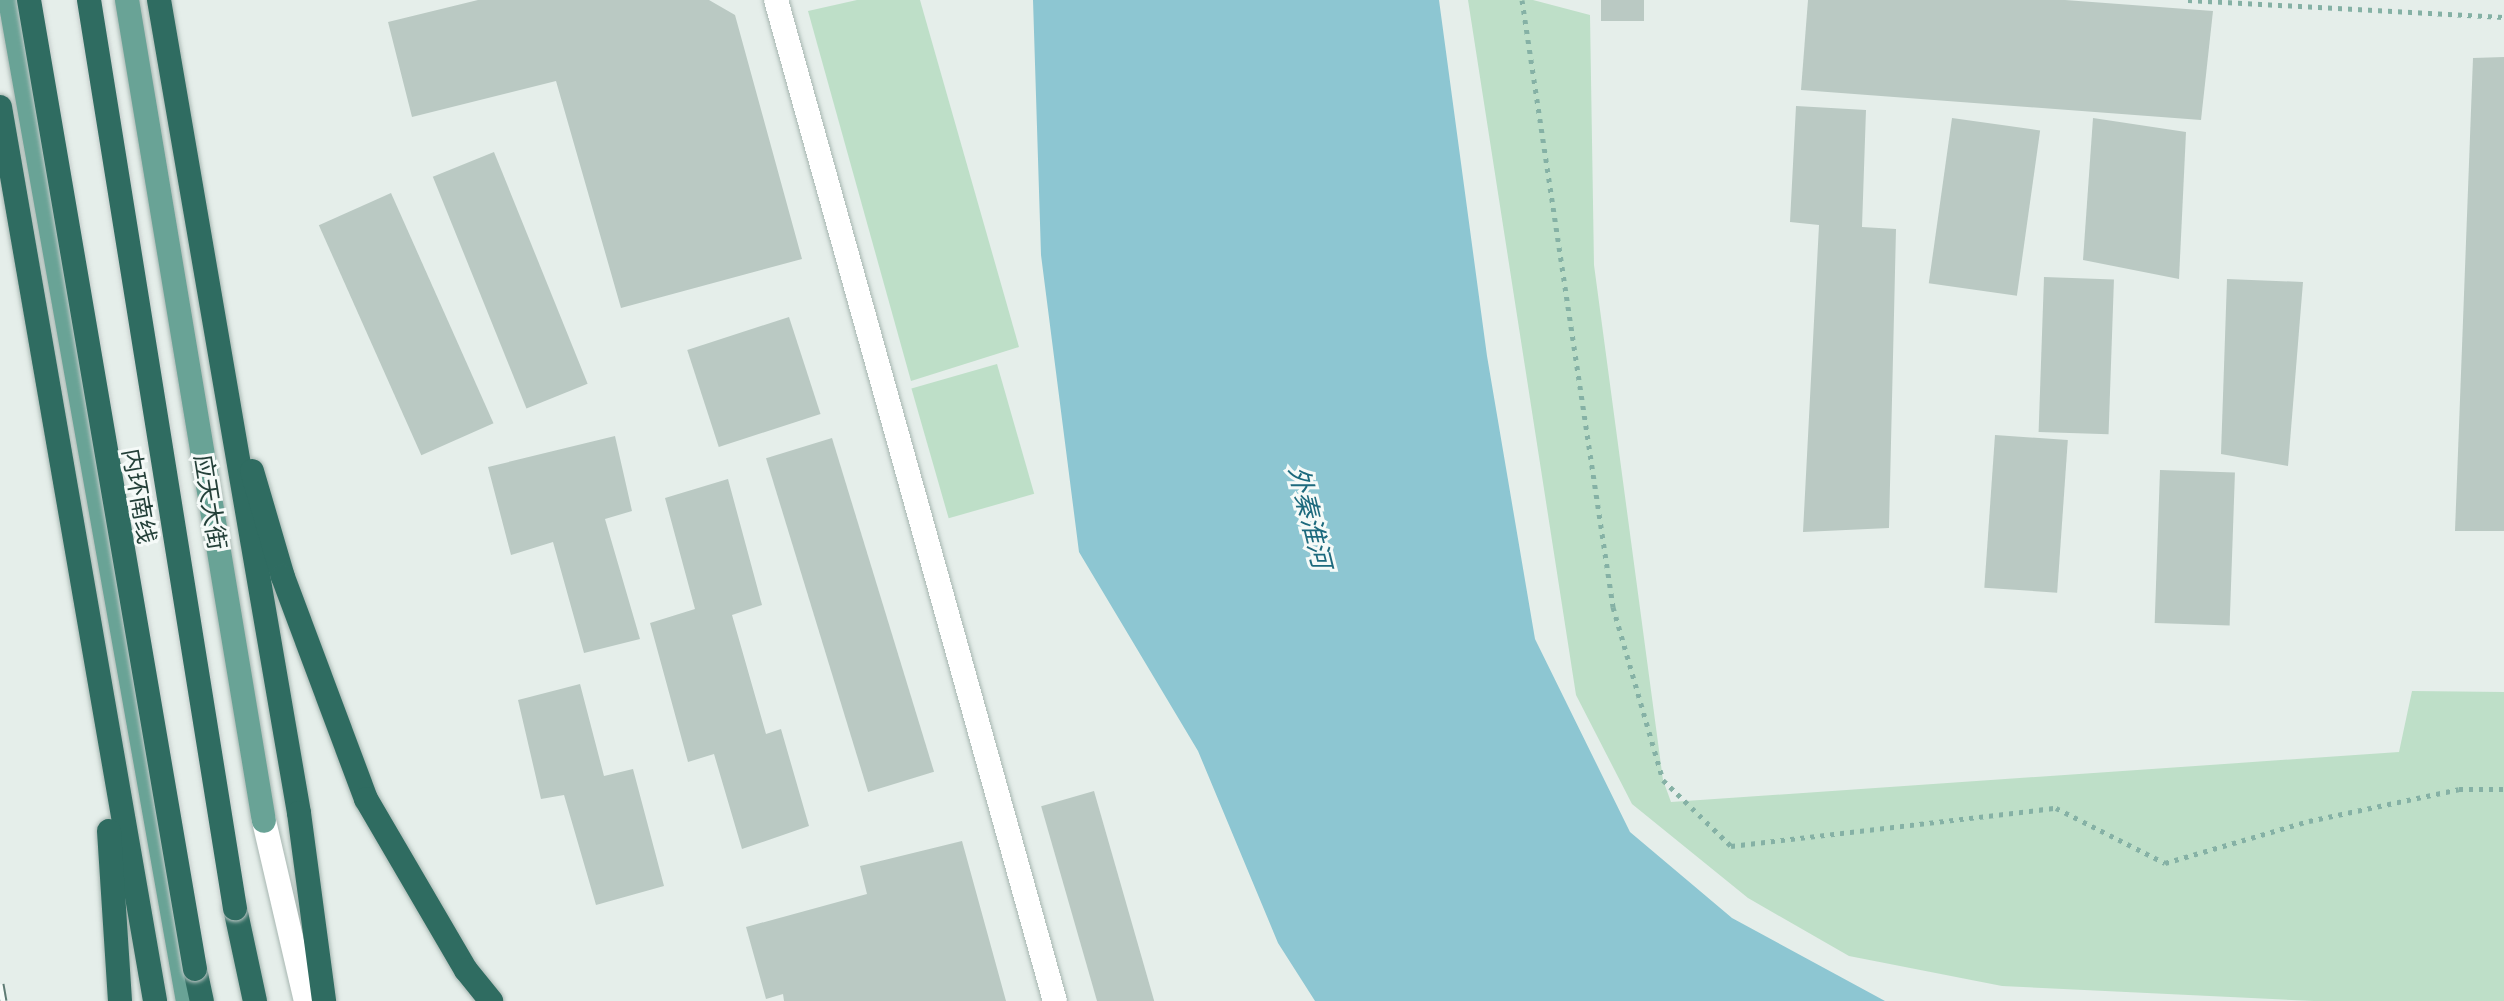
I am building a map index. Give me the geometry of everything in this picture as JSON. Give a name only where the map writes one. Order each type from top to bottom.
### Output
[{"type":"highway","name":"内环南线","points":[[29,0],[202,1001]]},
{"type":"highway","name":"内环南线","points":[[89,0],[255,1001]]},
{"type":"highway","points":[[159,0],[299,813],[324,1001]]},
{"type":"highway","points":[[0,107],[100,701],[155,1001]]},
{"type":"highway","points":[[216,343],[283,577],[366,799],[466,970],[491,1001]]},
{"type":"highway","points":[[100,701],[120,1001]]},
{"type":"main road","points":[[10,0],[188,1001]]},
{"type":"main road","name":"应天大街","points":[[127,0],[264,821]]},
{"type":"street","points":[[776,0],[1055,1001]]},
{"type":"street","name":"应天大街","points":[[264,821],[306,1001]]},
{"type":"path","points":[[1522,0],[1613,607],[1663,780],[1731,846],[2056,808],[2165,863],[2309,821],[2459,789],[2504,789]]},
{"type":"path","points":[[2188,0],[2504,17]]},
{"type":"green space","points":[[857,0],[920,0],[1019,347],[911,381],[808,11]]},
{"type":"green space","points":[[1468,0],[1533,0],[1590,15],[1594,265],[1663,780],[1671,802],[2399,752],[2412,691],[2504,692],[2504,1001],[2314,1001],[2002,986],[1849,956],[1748,898],[1632,804],[1576,695]]},
{"type":"green space","points":[[997,364],[1034,494],[949,518],[911,389]]},
{"type":"water","name":"外秦淮河","points":[[1033,0],[1439,0],[1487,356],[1535,639],[1630,832],[1732,918],[1885,1001],[1315,1001],[1278,943],[1198,751],[1079,552],[1041,255]]},
{"type":"building","points":[[478,0],[709,0],[735,15],[802,259],[621,308],[556,81],[412,117],[388,22]]},
{"type":"building","points":[[1601,0],[1644,0],[1644,21],[1601,21]]},
{"type":"building","points":[[1808,0],[2065,0],[2213,11],[2201,120],[1801,90]]},
{"type":"building","points":[[2504,57],[2504,531],[2455,531],[2473,58]]},
{"type":"building","points":[[1796,106],[1866,110],[1862,227],[1896,229],[1889,528],[1803,532],[1819,225],[1790,222]]},
{"type":"building","points":[[1952,118],[2040,130],[2017,296],[1929,283]]},
{"type":"building","points":[[2093,118],[2186,132],[2179,279],[2083,260]]},
{"type":"building","points":[[494,152],[588,384],[526,409],[433,177]]},
{"type":"building","points":[[391,193],[493,423],[421,455],[319,225]]},
{"type":"building","points":[[2044,277],[2114,279],[2109,434],[2039,432]]},
{"type":"building","points":[[2227,279],[2303,282],[2288,466],[2221,454]]},
{"type":"building","points":[[789,317],[821,414],[719,447],[687,350]]},
{"type":"building","points":[[1995,435],[2068,440],[2057,593],[1984,588]]},
{"type":"building","points":[[615,436],[632,511],[605,519],[640,639],[584,653],[553,542],[511,555],[488,467]]},
{"type":"building","points":[[832,438],[934,772],[868,792],[766,458]]},
{"type":"building","points":[[2160,470],[2235,473],[2230,626],[2155,623]]},
{"type":"building","points":[[728,479],[762,605],[732,615],[766,734],[781,729],[809,826],[742,849],[714,754],[688,762],[650,623],[695,609],[665,498]]},
{"type":"building","points":[[580,684],[604,776],[633,769],[664,886],[596,905],[564,795],[541,799],[518,700]]},
{"type":"building","points":[[1094,791],[1154,1001],[1097,1001],[1041,806]]},
{"type":"building","points":[[962,841],[1006,1001],[784,1001],[783,994],[766,999],[746,927],[867,894],[860,866]]},
{"type":"railway","points":[[0,984],[3,1001]]}]
